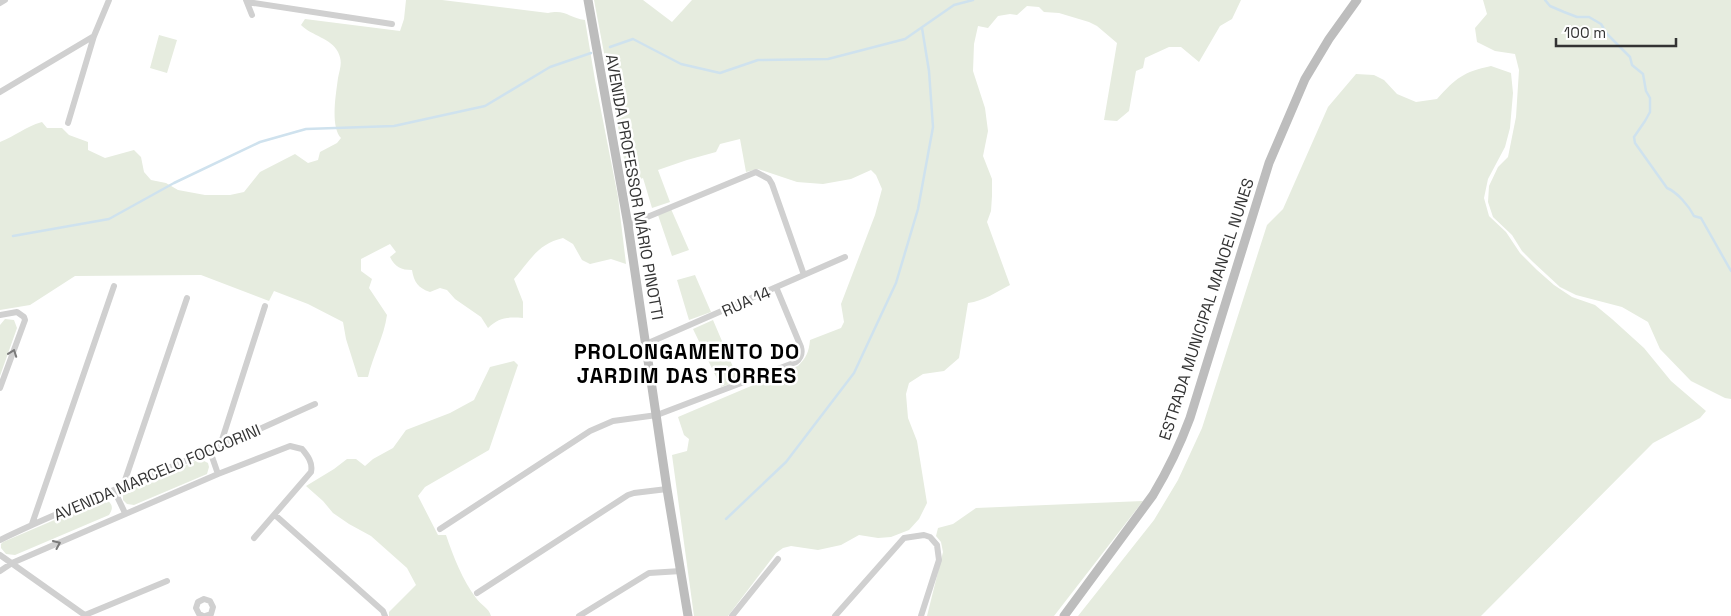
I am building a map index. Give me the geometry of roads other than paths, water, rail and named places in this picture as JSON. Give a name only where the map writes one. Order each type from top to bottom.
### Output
[{"type":"main road","name":"AVENIDA PROFESSOR MÁRIO PINOTTI","points":[[588,0],[628,225],[688,616]]},
{"type":"main road","name":"ESTRADA MUNICIPAL MANOEL NUNES","points":[[1064,616],[1153,494],[1166,474],[1180,445],[1193,409],[1272,155],[1305,79],[1329,39],[1357,0]]},
{"type":"street","points":[[0,3],[5,0]]},
{"type":"street","points":[[68,123],[94,36],[109,0]]},
{"type":"street","points":[[252,15],[247,1],[392,24]]},
{"type":"street","points":[[0,92],[94,36]]},
{"type":"street","points":[[628,225],[756,172],[769,179],[772,184],[804,275]]},
{"type":"street","name":"RUA 14","points":[[646,344],[845,257]]},
{"type":"street","points":[[32,524],[114,286]]},
{"type":"street","points":[[440,529],[590,431],[613,421],[657,415],[796,362],[800,359],[802,352],[776,287]]},
{"type":"street","points":[[123,486],[187,298]]},
{"type":"street","points":[[220,446],[266,306]]},
{"type":"street","points":[[0,315],[17,312],[25,320],[0,388]]},
{"type":"street","name":"AVENIDA MARCELO FOCCORINI","points":[[0,540],[32,524],[210,451],[315,404]]},
{"type":"street","name":"AVENIDA MARCELO FOCCORINI","points":[[0,570],[125,513],[218,474],[290,446],[295,446],[302,449],[309,458],[312,468],[306,479],[275,515]]},
{"type":"street","points":[[210,451],[218,474]]},
{"type":"street","points":[[477,593],[628,495],[634,492],[667,489]]},
{"type":"street","points":[[114,490],[125,513]]},
{"type":"street","points":[[254,538],[275,515],[382,611],[385,616]]},
{"type":"street","points":[[835,616],[904,538],[924,535],[930,537],[937,545],[939,560],[922,616]]},
{"type":"street","points":[[0,555],[85,616],[166,581]]},
{"type":"street","points":[[732,616],[778,559]]},
{"type":"street","points":[[579,616],[649,573],[681,571]]},
{"type":"waterway","points":[[610,47],[633,39],[681,64],[720,73],[758,60],[828,59],[905,39],[954,5],[973,0]]},
{"type":"waterway","points":[[1545,0],[1550,6],[1577,17],[1589,17],[1601,24],[1607,34],[1630,57],[1632,65],[1643,74],[1646,91],[1650,98],[1650,112],[1634,137],[1635,143],[1667,188],[1682,200],[1694,216],[1701,218],[1731,271]]},
{"type":"waterway","points":[[726,519],[786,462],[854,373],[896,283],[918,209],[933,127],[929,71],[922,28]]},
{"type":"waterway","points":[[13,236],[109,219],[174,183],[260,142],[306,129],[394,126],[485,106],[550,67],[591,53]]},
{"type":"district","name":"PROLONGAMENTO DO JARDIM DAS TORRES","points":[[687,364]]}]
